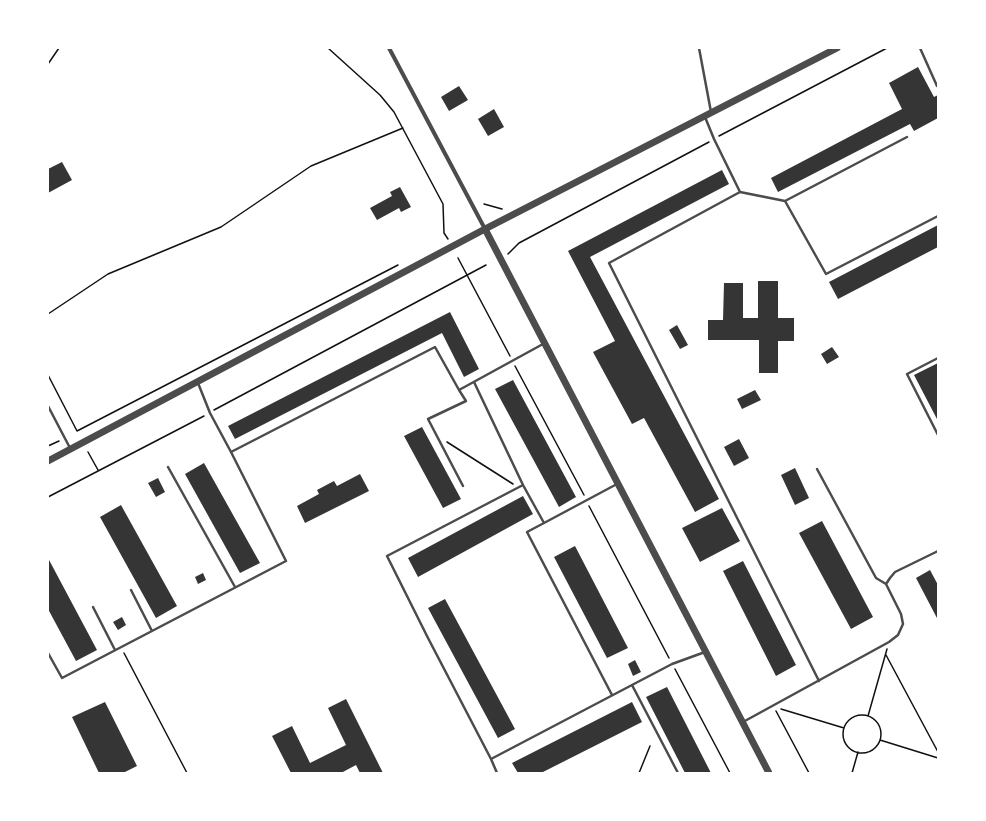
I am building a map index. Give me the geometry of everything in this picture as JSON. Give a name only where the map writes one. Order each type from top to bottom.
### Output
[{"type":"street","points":[[390,48],[769,773]]},
{"type":"street","points":[[48,461],[485,229],[837,48]]},
{"type":"lane","points":[[699,48],[708,114],[714,139],[740,192]]},
{"type":"lane","points":[[920,48],[937,86]]},
{"type":"lane","points":[[819,681],[609,263],[740,192],[785,201],[907,137]]},
{"type":"lane","points":[[785,201],[826,274],[938,216]]},
{"type":"lane","points":[[459,390],[545,343]]},
{"type":"lane","points":[[231,452],[435,346],[466,401],[428,419],[463,486]]},
{"type":"lane","points":[[938,358],[907,374],[938,435]]},
{"type":"lane","points":[[48,653],[62,678],[286,561],[210,413],[198,382]]},
{"type":"lane","points":[[474,382],[523,485],[544,523]]},
{"type":"lane","points":[[48,406],[71,449]]},
{"type":"lane","points":[[168,467],[235,587]]},
{"type":"lane","points":[[742,722],[889,642],[898,635],[903,624],[901,614],[886,584],[876,578],[817,469]]},
{"type":"lane","points":[[612,695],[527,532],[618,484]]},
{"type":"lane","points":[[498,773],[387,556],[523,485]]},
{"type":"lane","points":[[886,584],[895,572],[938,551]]},
{"type":"lane","points":[[131,590],[152,631]]},
{"type":"lane","points":[[93,607],[115,650]]},
{"type":"lane","points":[[491,758],[672,664],[706,652]]},
{"type":"lane","points":[[632,685],[678,773]]},
{"type":"path","points":[[48,64],[59,48]]},
{"type":"path","points":[[328,48],[380,95],[394,112],[443,204],[444,233],[448,239]]},
{"type":"path","points":[[508,254],[519,243],[888,48]]},
{"type":"path","points":[[48,314],[108,274],[221,227],[311,166],[403,128]]},
{"type":"path","points":[[484,204],[502,209]]},
{"type":"path","points":[[458,258],[730,773]]},
{"type":"path","points":[[48,375],[77,431],[399,264]]},
{"type":"path","points":[[48,497],[210,413],[486,265]]},
{"type":"path","points":[[435,434],[518,488]]},
{"type":"path","points":[[48,446],[59,441]]},
{"type":"path","points":[[88,452],[98,471]]},
{"type":"path","points":[[868,716],[889,642]]},
{"type":"path","points":[[121,647],[187,773]]},
{"type":"path","points":[[886,655],[938,752]]},
{"type":"path","points":[[773,706],[844,728]]},
{"type":"path","points":[[773,706],[809,773]]},
{"type":"path","points":[[859,715],[868,716],[878,724],[881,734],[880,740],[870,751],[858,752],[846,744],[843,734],[844,728],[854,717],[859,715]]},
{"type":"path","points":[[880,740],[938,758]]},
{"type":"path","points":[[639,773],[650,746]]},
{"type":"path","points":[[852,773],[858,752]]},
{"type":"building","points":[[918,67],[934,97],[938,95],[938,118],[914,131],[910,124],[778,192],[771,178],[902,109],[889,83]]},
{"type":"building","points":[[459,86],[468,100],[449,111],[441,97]]},
{"type":"building","points":[[494,109],[504,127],[488,136],[478,119]]},
{"type":"building","points":[[62,162],[72,180],[48,193],[48,169]]},
{"type":"building","points":[[722,170],[729,184],[590,257],[719,499],[695,512],[644,418],[632,424],[593,352],[615,341],[568,251]]},
{"type":"building","points":[[400,187],[411,207],[401,212],[399,208],[377,220],[370,208],[392,196],[390,192]]},
{"type":"building","points":[[938,225],[938,247],[838,299],[829,282]]},
{"type":"building","points":[[758,281],[778,281],[778,318],[794,318],[794,341],[778,341],[778,373],[759,373],[759,340],[708,340],[708,320],[723,320],[724,283],[743,283],[743,318],[758,318]]},
{"type":"building","points":[[450,312],[479,369],[464,377],[442,333],[235,439],[228,426]]},
{"type":"building","points":[[677,325],[688,345],[680,349],[669,330]]},
{"type":"building","points":[[832,347],[839,357],[827,364],[821,354]]},
{"type":"building","points":[[938,363],[938,421],[914,375]]},
{"type":"building","points":[[513,380],[576,497],[559,507],[495,389]]},
{"type":"building","points":[[755,390],[761,400],[742,409],[737,399]]},
{"type":"building","points":[[422,427],[461,499],[443,508],[404,436]]},
{"type":"building","points":[[739,439],[749,458],[734,466],[724,447]]},
{"type":"building","points":[[204,463],[260,563],[240,573],[185,474]]},
{"type":"building","points":[[795,468],[809,498],[795,505],[781,475]]},
{"type":"building","points":[[360,474],[369,491],[305,523],[297,506],[319,494],[317,490],[334,481],[337,486]]},
{"type":"building","points":[[158,478],[165,492],[156,497],[148,483]]},
{"type":"building","points":[[523,496],[533,514],[418,577],[408,558]]},
{"type":"building","points":[[121,505],[177,606],[156,618],[100,517]]},
{"type":"building","points":[[722,508],[740,541],[700,562],[682,528]]},
{"type":"building","points":[[822,521],[873,617],[851,629],[799,533]]},
{"type":"building","points":[[575,546],[628,648],[607,658],[554,557]]},
{"type":"building","points":[[48,558],[97,650],[76,661],[48,609]]},
{"type":"building","points":[[743,561],[796,665],[776,676],[723,571]]},
{"type":"building","points":[[930,570],[938,585],[938,620],[916,578]]},
{"type":"building","points":[[203,573],[206,580],[198,584],[195,577]]},
{"type":"building","points":[[445,599],[515,729],[498,738],[428,608]]},
{"type":"building","points":[[122,617],[126,625],[118,630],[113,622]]},
{"type":"building","points":[[635,660],[641,672],[633,676],[628,664]]},
{"type":"building","points":[[667,687],[711,773],[685,773],[646,697]]},
{"type":"building","points":[[346,699],[383,773],[360,773],[356,765],[341,773],[291,773],[272,736],[292,726],[310,763],[346,745],[328,708]]},
{"type":"building","points":[[105,702],[137,766],[123,773],[99,773],[72,717]]},
{"type":"building","points":[[632,702],[642,722],[541,773],[518,773],[512,763]]}]
